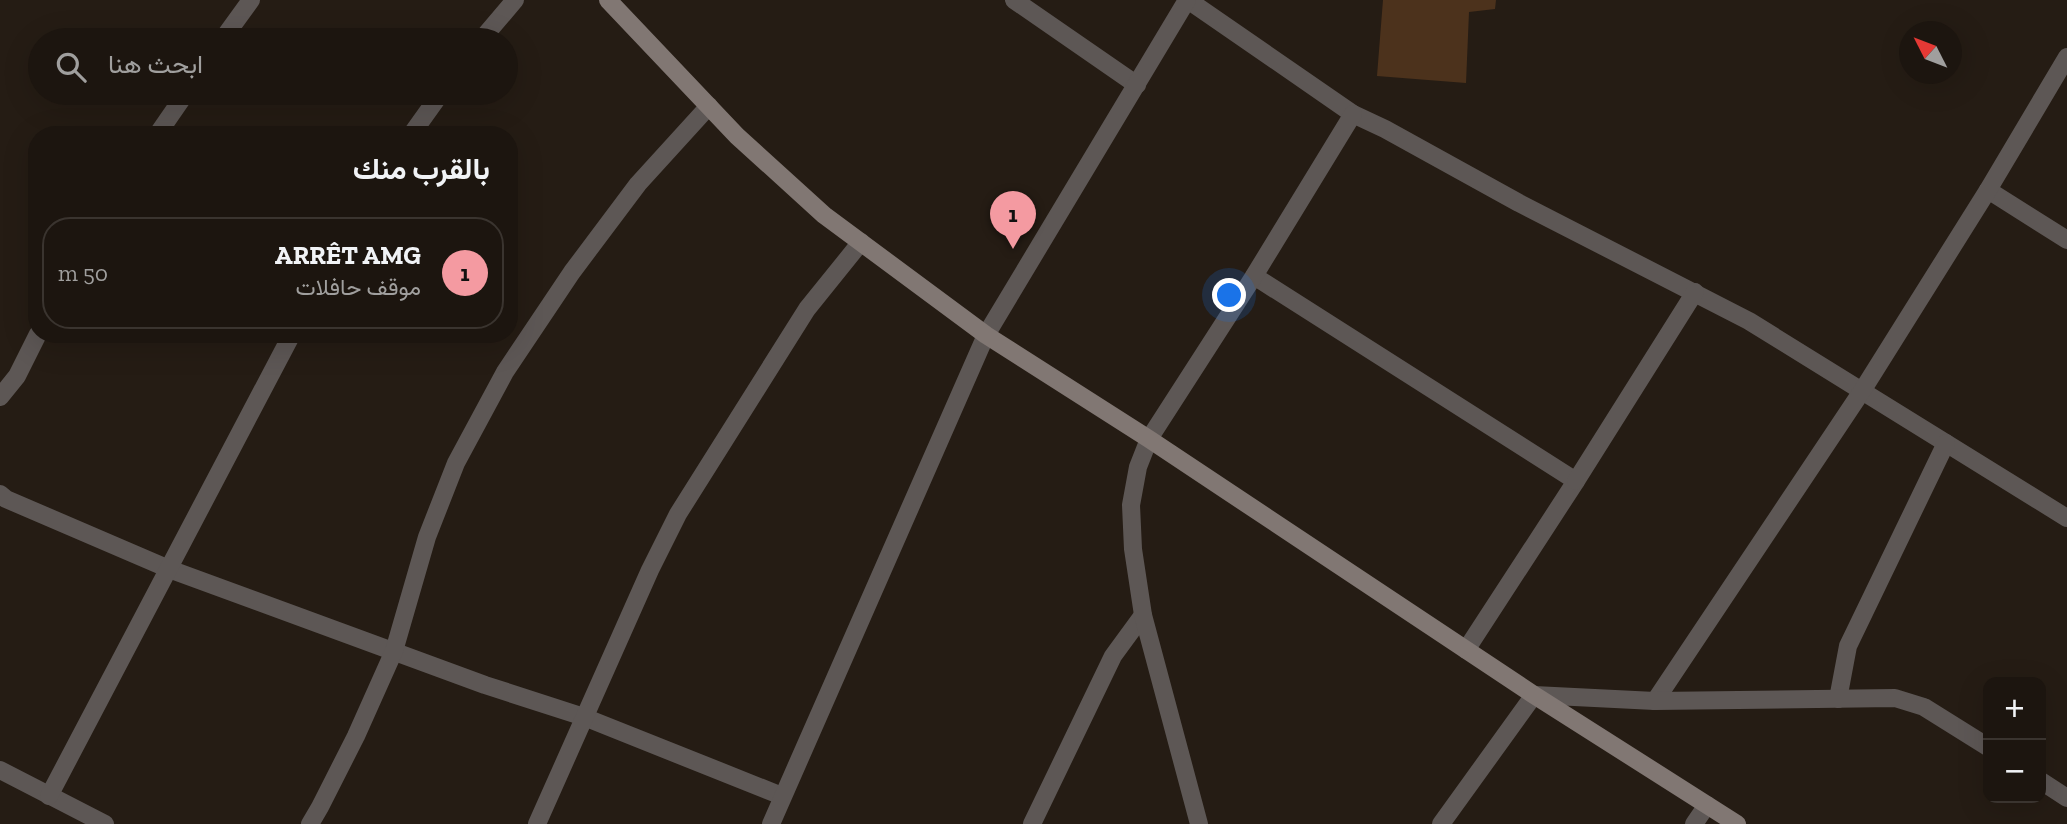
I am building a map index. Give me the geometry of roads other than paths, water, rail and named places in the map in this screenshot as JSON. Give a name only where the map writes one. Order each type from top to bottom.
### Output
[{"type":"main road","points":[[608,0],[737,136],[824,215],[986,335],[1149,439],[1534,695],[1737,824]]},
{"type":"street","points":[[231,28],[251,0]]},
{"type":"street","points":[[491,28],[515,0]]},
{"type":"street","points":[[1014,0],[1137,85]]},
{"type":"street","points":[[771,824],[986,335],[1187,0],[1353,114],[1749,321],[2067,518]]},
{"type":"street","points":[[1655,701],[1862,391],[1988,190],[2067,57]]},
{"type":"street","points":[[163,126],[178,105]]},
{"type":"street","points":[[417,126],[432,105]]},
{"type":"street","points":[[310,824],[356,736],[394,651],[427,537],[456,463],[505,372],[572,272],[638,184],[709,106]]},
{"type":"street","points":[[1199,824],[1143,615],[1133,549],[1131,505],[1138,467],[1149,439],[1254,276],[1353,114]]},
{"type":"street","points":[[1988,190],[2067,240]]},
{"type":"street","points":[[537,824],[650,570],[678,514],[807,309],[861,242]]},
{"type":"street","points":[[1254,276],[1576,481]]},
{"type":"street","points":[[1466,650],[1695,292]]},
{"type":"street","points":[[0,397],[17,376],[34,343]]},
{"type":"street","points":[[49,796],[287,343]]},
{"type":"street","points":[[1838,698],[1848,646],[1946,443]]},
{"type":"street","points":[[0,494],[55,522],[169,569],[485,685],[584,717],[782,796]]},
{"type":"street","points":[[1031,824],[1113,656],[1143,615]]},
{"type":"street","points":[[1441,824],[1534,695],[1655,701],[1895,698],[1924,707],[1983,744]]},
{"type":"street","points":[[0,770],[105,824]]},
{"type":"street","points":[[2046,784],[2067,798]]},
{"type":"street","points":[[1694,824],[1707,805]]},
{"type":"place","name":"ARRÊT AMG","points":[[1013,249]]}]
